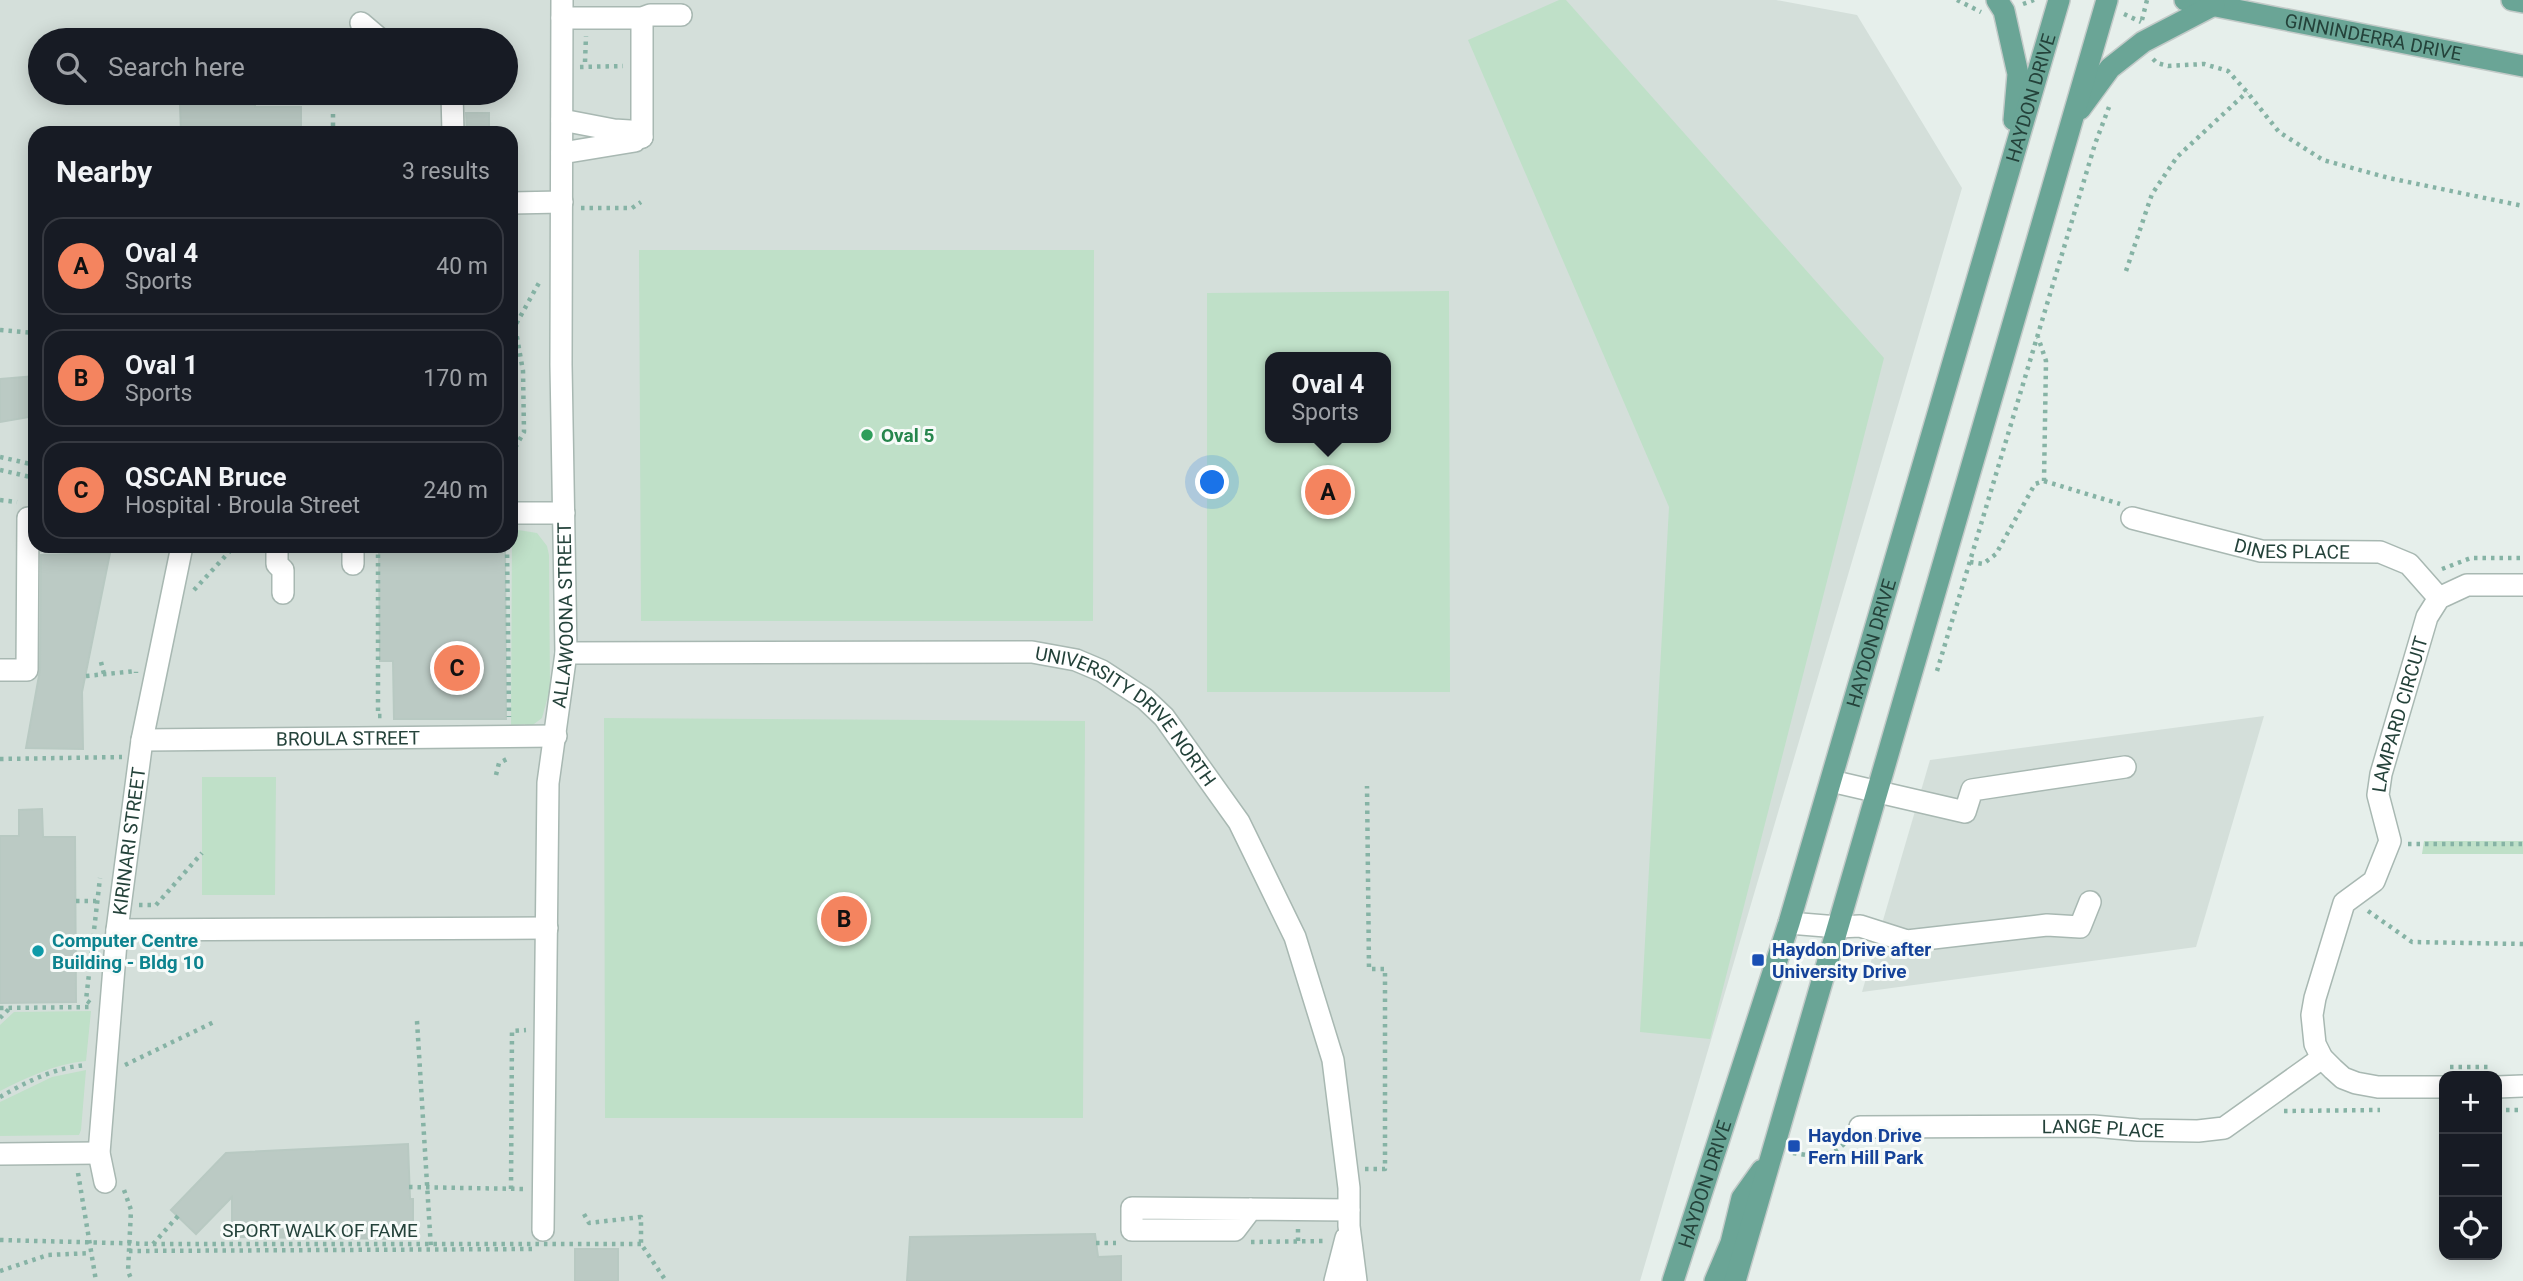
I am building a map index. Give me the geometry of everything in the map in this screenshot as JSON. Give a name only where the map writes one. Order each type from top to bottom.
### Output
[{"type":"main road","name":"HAYDON DRIVE","points":[[1672,1281],[1789,923],[2059,0]]},
{"type":"main road","points":[[1735,1281],[1782,1155],[1838,927],[2107,0]]},
{"type":"main road","name":"GINNINDERRA DRIVE","points":[[2185,0],[2523,66]]},
{"type":"main road","points":[[2512,0],[2523,2]]},
{"type":"main road","points":[[2072,121],[2110,68],[2143,42],[2214,5]]},
{"type":"main road","points":[[1992,7],[2004,11],[2018,74],[2010,168]]},
{"type":"main road","points":[[1715,1281],[1731,1243],[1742,1198],[1782,1155]]},
{"type":"street","points":[[562,9],[642,18],[650,15],[681,15]]},
{"type":"street","name":"ALLAWOONA STREET","points":[[543,1240],[548,783],[566,653],[561,365],[562,9]]},
{"type":"street","points":[[642,18],[642,137]]},
{"type":"street","points":[[361,23],[367,28]]},
{"type":"street","points":[[452,105],[453,126]]},
{"type":"street","points":[[562,120],[630,131],[642,137]]},
{"type":"street","points":[[562,153],[614,143],[632,143],[642,137]]},
{"type":"street","points":[[518,202],[562,205]]},
{"type":"street","points":[[518,513],[564,513]]},
{"type":"street","name":"DINES PLACE","points":[[2132,518],[2261,551],[2381,552],[2409,564],[2439,597]]},
{"type":"street","points":[[0,670],[27,670],[28,519]]},
{"type":"street","name":"KIRINARI STREET","points":[[104,1182],[99,1153],[133,742],[180,553]]},
{"type":"street","points":[[277,553],[277,564],[283,570],[283,593]]},
{"type":"street","points":[[283,570],[290,564],[290,553]]},
{"type":"street","points":[[2439,597],[2467,585],[2523,584]]},
{"type":"street","name":"LAMPARD CIRCUIT","points":[[2322,1058],[2312,1030],[2315,998],[2344,903],[2374,881],[2390,841],[2378,795],[2381,774],[2427,617],[2439,597]]},
{"type":"street","name":"UNIVERSITY DRIVE NORTH","points":[[566,653],[1032,652],[1076,660],[1102,671],[1145,699],[1164,717],[1239,822],[1295,937],[1333,1060],[1347,1169],[1356,1281]]},
{"type":"street","name":"BROULA STREET","points":[[133,742],[556,736]]},
{"type":"street","points":[[1830,781],[1965,812],[1972,790],[2126,767]]},
{"type":"street","points":[[1789,923],[1860,926],[1907,941],[2047,925],[2080,927],[2090,902]]},
{"type":"street","points":[[117,930],[547,928]]},
{"type":"street","points":[[2322,1058],[2343,1078],[2378,1087],[2439,1077]]},
{"type":"street","name":"LANGE PLACE","points":[[1860,1127],[2093,1126],[2138,1130],[2224,1128],[2322,1058]]},
{"type":"street","points":[[2502,1079],[2523,1086]]},
{"type":"street","points":[[0,1154],[99,1153]]},
{"type":"street","points":[[1251,1209],[1235,1230],[1132,1230],[1132,1209],[1251,1209],[1298,1210],[1349,1218]]},
{"type":"street","name":"UNIVERSITY DRIVE NORTH","points":[[1335,1281],[1349,1218]]},
{"type":"path","points":[[1957,0],[1992,7]]},
{"type":"path","points":[[2141,23],[2147,0]]},
{"type":"path","points":[[2148,51],[2157,64],[2204,64],[2228,71],[2279,132],[2323,160],[2389,178],[2523,206]]},
{"type":"path","points":[[562,66],[642,72]]},
{"type":"path","points":[[2126,271],[2152,194],[2176,157],[2247,92]]},
{"type":"path","points":[[2044,481],[2046,361],[2038,336],[2095,144],[2110,106]]},
{"type":"path","points":[[333,114],[333,126]]},
{"type":"path","points":[[562,205],[632,208],[641,202]]},
{"type":"path","points":[[518,318],[541,279]]},
{"type":"path","points":[[0,330],[28,332]]},
{"type":"path","points":[[518,348],[523,370],[524,432],[518,443]]},
{"type":"path","points":[[0,457],[28,463]]},
{"type":"path","points":[[0,470],[28,476]]},
{"type":"path","points":[[1970,562],[1983,564],[1996,554],[2035,484],[2044,481],[2129,507],[2132,518]]},
{"type":"path","points":[[191,593],[228,553]]},
{"type":"path","points":[[378,553],[378,716],[394,716]]},
{"type":"path","points":[[507,553],[509,728]]},
{"type":"path","points":[[101,662],[104,674]]},
{"type":"path","points":[[86,676],[136,671],[134,683]]},
{"type":"path","points":[[0,759],[122,757],[133,742]]},
{"type":"path","points":[[1347,1169],[1385,1169],[1385,970],[1369,970],[1367,786]]},
{"type":"path","points":[[2404,844],[2523,844]]},
{"type":"path","points":[[138,905],[156,905],[202,853]]},
{"type":"path","points":[[76,901],[96,901]]},
{"type":"path","points":[[2360,903],[2412,942],[2523,944]]},
{"type":"path","points":[[0,1008],[97,1007]]},
{"type":"path","points":[[0,1018],[10,1008]]},
{"type":"path","points":[[417,1021],[431,1249]]},
{"type":"path","points":[[125,1066],[214,1022]]},
{"type":"path","points":[[0,1097],[24,1083],[72,1066],[91,1065]]},
{"type":"path","points":[[2281,1111],[2390,1110]]},
{"type":"path","points":[[1782,1155],[1812,1156],[1836,1152],[1860,1127]]},
{"type":"path","points":[[78,1169],[96,1281]]},
{"type":"path","points":[[409,1187],[544,1189]]},
{"type":"path","points":[[1298,1210],[1298,1241]]},
{"type":"path","points":[[584,1214],[589,1223],[641,1217],[641,1244],[666,1281]]},
{"type":"path","points":[[153,1244],[178,1216]]},
{"type":"path","name":"SPORT WALK OF FAME","points":[[0,1240],[153,1244],[641,1244]]},
{"type":"path","points":[[132,1281],[128,1271],[129,1251],[431,1249],[543,1240]]},
{"type":"path","points":[[0,1271],[48,1255],[91,1254]]},
{"type":"shaded area","points":[[0,0],[1776,0],[1857,15],[1962,188],[1640,1281],[0,1281]]},
{"type":"shaded area","points":[[2264,716],[2196,947],[1862,992],[1930,760]]},
{"type":"green space","points":[[1559,0],[1566,0],[1884,358],[1710,1039],[1640,1032],[1669,507],[1468,40]]},
{"type":"green space","name":"Oval 5","points":[[639,250],[1094,250],[1093,621],[641,621]]},
{"type":"green space","points":[[1449,291],[1450,692],[1207,692],[1207,293]]},
{"type":"green space","points":[[518,530],[537,533],[547,546],[549,555],[550,689],[542,718],[526,730],[525,724],[511,726],[512,553],[518,553]]},
{"type":"green space","points":[[604,718],[1085,721],[1083,1118],[605,1118]]},
{"type":"green space","points":[[202,777],[276,777],[275,895],[202,895]]},
{"type":"green space","points":[[2424,841],[2523,841],[2523,854],[2422,854]]},
{"type":"green space","points":[[91,1011],[86,1061],[53,1068],[0,1091],[0,1025],[14,1012]]},
{"type":"green space","points":[[86,1070],[79,1135],[0,1136],[0,1102],[52,1077]]},
{"type":"building","points":[[180,105],[301,107],[301,126],[181,126]]},
{"type":"building","points":[[466,113],[489,113],[489,126],[467,126]]},
{"type":"building","points":[[28,377],[28,417],[0,422],[0,379]]},
{"type":"building","points":[[110,553],[82,692],[83,749],[26,748],[40,670],[41,555]]},
{"type":"building","points":[[379,553],[505,553],[506,719],[394,719],[393,661],[380,661]]},
{"type":"building","name":"Computer Centre Building - Bldg 10","points":[[42,809],[43,837],[75,837],[76,1002],[0,1003],[0,836],[19,836],[19,810]]},
{"type":"building","points":[[408,1144],[410,1199],[413,1199],[413,1239],[232,1237],[232,1197],[196,1234],[171,1210],[226,1153]]},
{"type":"building","points":[[1095,1234],[1098,1257],[1121,1256],[1121,1281],[907,1281],[910,1237]]},
{"type":"building","points":[[575,1249],[618,1249],[618,1281],[575,1281]]},
{"type":"place","name":"Oval 5","points":[[867,435]]},
{"type":"place","name":"Oval 4","points":[[1328,492]]},
{"type":"place","name":"QSCAN Bruce","points":[[457,668]]},
{"type":"place","name":"Oval 1","points":[[844,919]]},
{"type":"place","name":"Computer Centre Building - Bldg 10","points":[[38,951]]},
{"type":"place","name":"Haydon Drive after University Drive","points":[[1758,960]]},
{"type":"place","name":"Haydon Drive Fern Hill Park","points":[[1794,1146]]}]
